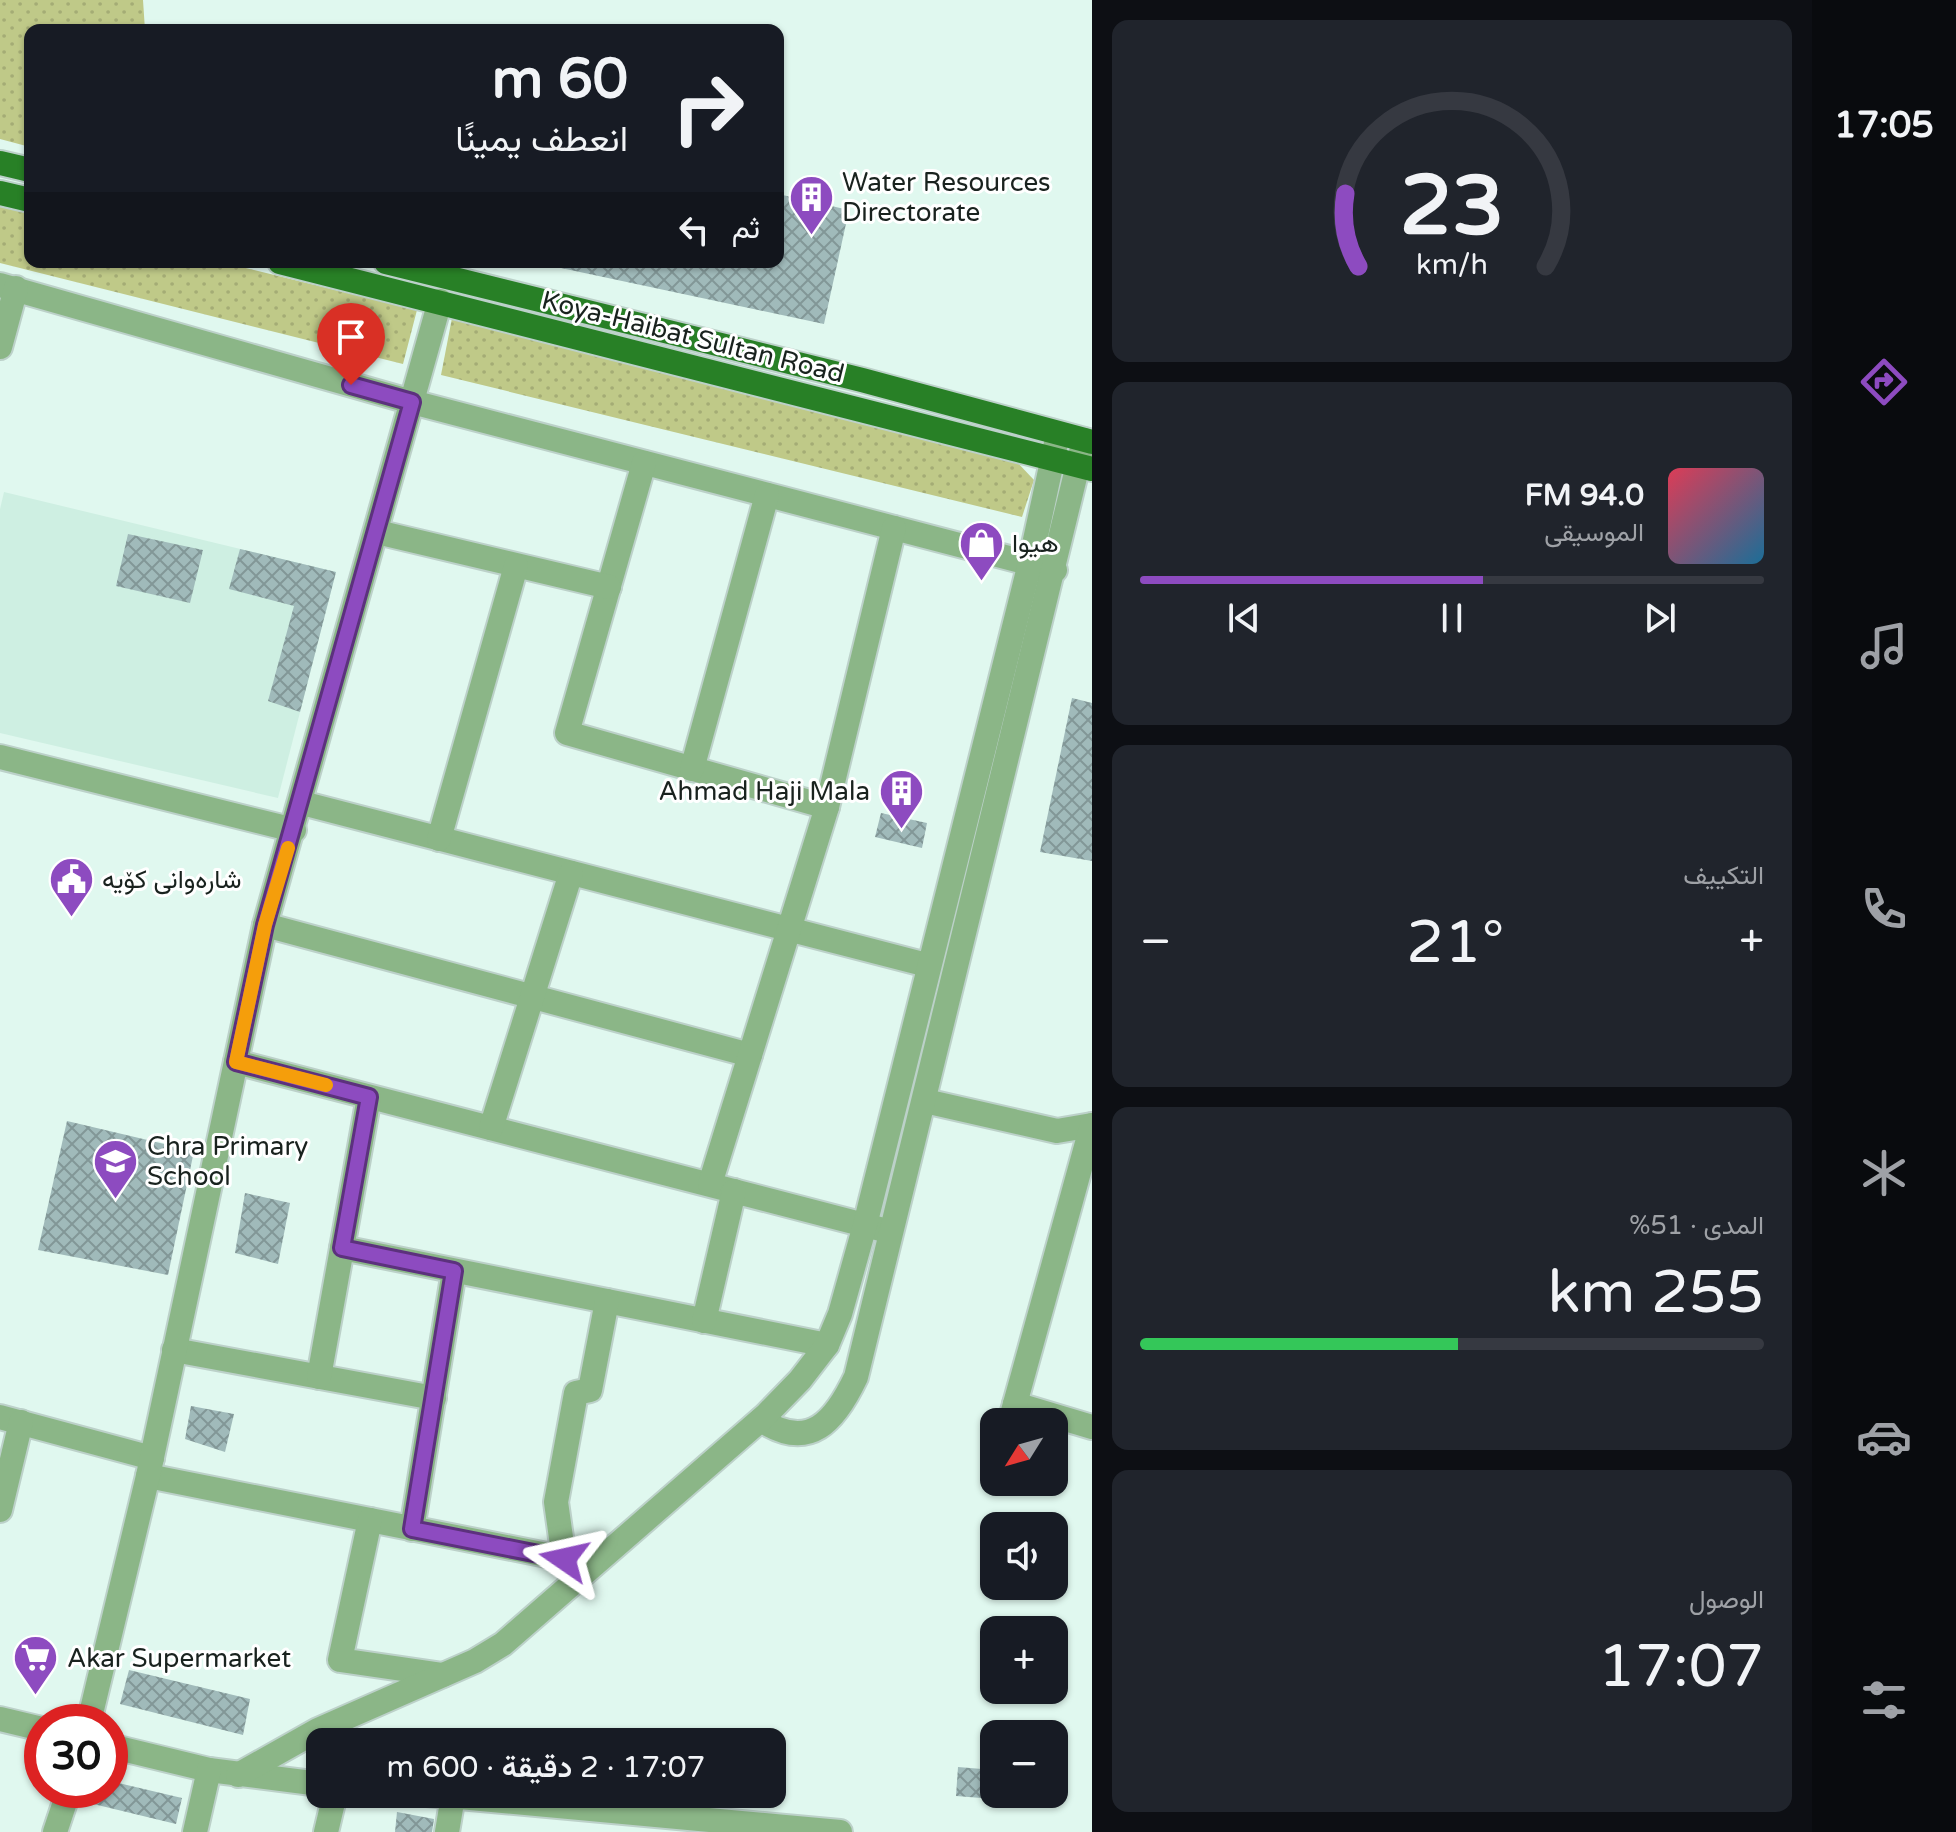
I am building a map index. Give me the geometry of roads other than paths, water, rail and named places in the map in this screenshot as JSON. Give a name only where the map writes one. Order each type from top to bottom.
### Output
[{"type":"main road","points":[[0,163],[24,169]]},
{"type":"main road","points":[[0,193],[24,199]]},
{"type":"main road","name":"Koya-Haibat Sultan Road","points":[[305,268],[1086,467]]},
{"type":"main road","name":"Koya-Haibat Sultan Road","points":[[410,268],[862,380],[1088,441]]},
{"type":"street","points":[[0,347],[8,286],[412,402],[1055,570]]},
{"type":"street","points":[[93,1704],[150,1467],[265,925],[302,803],[440,301]]},
{"type":"street","points":[[238,1775],[318,1730],[446,1675],[503,1644],[761,1420],[800,1380],[827,1345],[840,1314],[865,1225],[927,965],[1030,563],[1058,434]]},
{"type":"street","points":[[761,1420],[778,1430],[801,1435],[826,1423],[842,1405],[856,1377],[894,1233],[1055,570],[1086,467],[1088,441]]},
{"type":"street","points":[[644,463],[567,733],[827,807]]},
{"type":"street","points":[[692,769],[767,495]]},
{"type":"street","points":[[704,1321],[722,1187],[750,1055],[827,807],[894,528]]},
{"type":"street","points":[[377,532],[609,587]]},
{"type":"street","points":[[439,839],[516,566]]},
{"type":"street","points":[[0,757],[294,830]]},
{"type":"street","points":[[302,803],[927,965]]},
{"type":"street","points":[[491,1128],[571,873]]},
{"type":"street","points":[[265,925],[750,1055]]},
{"type":"street","points":[[236,1062],[894,1233]]},
{"type":"street","points":[[319,1377],[369,1097]]},
{"type":"street","points":[[891,1117],[922,1113],[1057,1131],[1092,1125],[1013,1408]]},
{"type":"street","points":[[342,1248],[827,1345]]},
{"type":"street","points":[[412,1529],[454,1271]]},
{"type":"street","points":[[564,1559],[556,1502],[576,1393],[590,1390],[607,1301]]},
{"type":"street","points":[[174,1350],[434,1398]]},
{"type":"street","points":[[0,1510],[10,1420],[150,1467],[370,1520],[592,1564]]},
{"type":"street","points":[[1068,1423],[1092,1427]]},
{"type":"street","points":[[370,1520],[340,1660],[446,1675]]},
{"type":"street","points":[[0,1719],[24,1725]]},
{"type":"street","points":[[128,1750],[209,1770],[306,1782]]},
{"type":"street","points":[[195,1832],[209,1770]]},
{"type":"street","points":[[55,1832],[63,1808]]},
{"type":"street","points":[[326,1832],[332,1808]]},
{"type":"street","points":[[447,1832],[451,1808]]},
{"type":"street","points":[[518,1808],[588,1821],[840,1832]]},
{"type":"place","name":"Water Resources Directorate","points":[[811,236]]},
{"type":"place","name":"هیوا","points":[[981,582]]},
{"type":"place","name":"Ahmad Haji Mala","points":[[901,830]]},
{"type":"place","name":"شارەوانی کۆیە","points":[[71,918]]},
{"type":"place","name":"Chra Primary School","points":[[116,1200]]},
{"type":"place","name":"Akar Supermarket","points":[[36,1697]]}]
